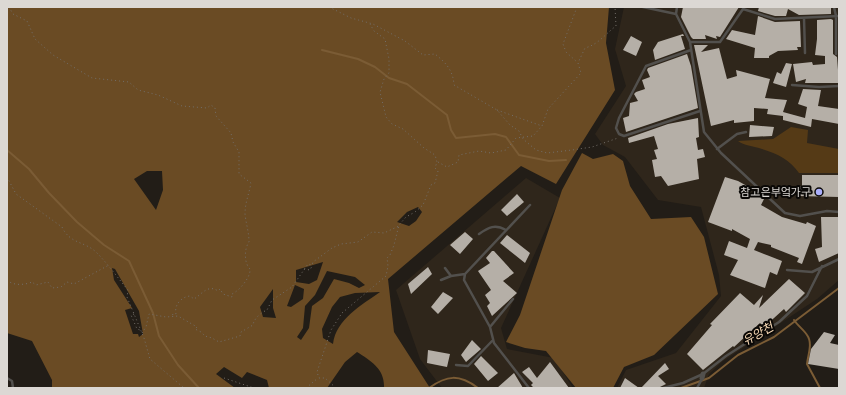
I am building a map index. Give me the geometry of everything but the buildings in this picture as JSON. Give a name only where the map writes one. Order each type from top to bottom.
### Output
[{"type":"lane","points":[[643,7],[676,14]]},
{"type":"lane","points":[[677,7],[676,14],[690,42],[704,132],[717,149],[785,213],[800,216],[827,211],[839,212]]},
{"type":"lane","points":[[834,7],[837,16],[836,54]]},
{"type":"lane","points":[[690,42],[720,42],[743,8],[775,19],[837,16]]},
{"type":"lane","points":[[804,18],[805,53]]},
{"type":"lane","points":[[691,50],[646,66],[619,118],[616,128],[619,134],[624,136],[700,111]]},
{"type":"lane","points":[[792,85],[819,87],[839,86]]},
{"type":"lane","points":[[717,149],[737,134],[746,132]]},
{"type":"lane","points":[[530,205],[465,274],[464,280],[490,327],[493,340],[530,388]]},
{"type":"lane","points":[[479,234],[490,226],[498,226],[506,230]]},
{"type":"lane","points":[[787,270],[812,272],[839,258]]},
{"type":"lane","points":[[663,388],[703,376],[726,356],[779,322],[807,296],[822,266]]},
{"type":"lane","points":[[445,268],[451,276]]},
{"type":"lane","points":[[441,280],[451,276],[465,274]]},
{"type":"lane","points":[[490,327],[513,299]]},
{"type":"lane","points":[[456,365],[468,366],[493,340]]},
{"type":"lane","points":[[697,388],[703,376]]},
{"type":"lane","points":[[7,378],[12,381],[13,388]]},
{"type":"path","points":[[9,7],[13,14],[27,21],[35,39],[53,55],[92,78],[128,82],[138,90],[169,99],[182,106],[207,108],[211,105],[215,108],[216,116],[231,133],[233,142],[239,152],[239,174],[251,183],[250,192],[246,200],[245,216],[250,230],[249,242],[246,246],[245,259],[248,268],[250,269],[250,274],[238,291],[232,294],[232,297],[225,295],[220,289],[218,291],[214,288],[207,289],[194,299],[190,296],[182,298],[176,305],[176,314],[173,314],[172,316]]},
{"type":"path","points":[[329,7],[351,18],[373,24],[404,41],[423,55],[435,54],[445,62],[453,74],[454,85],[497,110],[542,126]]},
{"type":"path","points":[[437,162],[447,167],[458,162],[459,155],[479,151],[491,153],[506,150],[516,138],[523,139],[533,136],[542,126],[548,109],[580,73],[578,63],[566,52],[563,44],[577,7]]},
{"type":"path","points":[[578,63],[585,48],[596,45],[604,35],[616,26],[615,7]]},
{"type":"path","points":[[303,270],[310,270],[313,262],[332,248],[341,244],[358,242],[372,232],[384,233],[399,225],[406,217],[423,205],[431,185],[435,183],[437,178],[438,171],[435,168],[437,162],[435,155],[424,148],[403,129],[392,124],[386,117],[380,92],[384,79],[388,73],[389,59],[385,39],[374,30],[370,24]]},
{"type":"path","points":[[497,110],[510,125],[519,131],[523,139],[536,150],[547,153],[592,147],[624,136]]},
{"type":"path","points":[[7,177],[16,194],[62,227],[66,235],[78,244],[94,250],[110,265],[128,290],[127,296],[141,330],[150,359],[184,388]]},
{"type":"path","points":[[319,378],[317,372],[328,337],[342,313],[386,276],[388,266],[387,258],[390,255],[394,245],[399,225]]},
{"type":"path","points":[[142,334],[146,327],[148,314],[183,318],[197,327],[195,329],[205,336],[216,339],[219,342],[228,341],[240,336],[240,332],[253,325],[254,321],[271,304],[272,300],[292,287],[302,276],[303,270],[308,264],[312,265]]},
{"type":"path","points":[[7,280],[10,283],[20,284],[32,282],[36,285],[48,282],[52,288],[61,287],[67,282],[74,284],[110,265]]},
{"type":"path","points":[[134,314],[131,315],[133,320],[137,329],[141,330]]},
{"type":"path","points":[[224,378],[254,388]]},
{"type":"path","points":[[306,388],[319,378],[325,378],[336,388]]},
{"type":"shaded area","points":[[7,7],[609,7],[606,43],[615,90],[556,184],[521,166],[388,279],[394,332],[430,388],[384,388],[384,381],[380,371],[372,362],[357,352],[345,362],[327,388],[269,388],[267,380],[247,372],[242,378],[224,367],[216,374],[235,388],[52,388],[52,380],[32,341],[7,333]],"holes":[[[147,171],[162,171],[163,190],[156,210],[134,179]],[[418,207],[422,212],[416,221],[409,226],[397,222],[407,212]],[[323,262],[317,280],[309,284],[296,282],[296,270]],[[112,268],[115,269],[139,311],[143,334],[139,337],[138,334],[133,334],[125,310],[132,308],[114,280]],[[327,271],[355,277],[365,285],[359,288],[349,283],[334,279],[323,298],[312,306],[309,328],[301,340],[297,337],[303,328],[305,306],[315,295]],[[295,285],[304,289],[303,299],[291,307],[287,306]],[[273,289],[273,308],[276,318],[263,317],[260,307]],[[380,292],[344,320],[335,335],[333,344],[323,338],[322,329],[332,307],[340,297],[355,293]]]},
{"type":"shaded area","points":[[624,7],[839,7],[839,280],[817,299],[723,361],[709,374],[704,388],[617,388],[626,370],[676,353],[721,296],[719,275],[701,207],[658,200],[625,157],[603,145],[595,134],[626,86],[615,49]]},
{"type":"shaded area","points":[[791,127],[808,130],[807,143],[839,149],[839,173],[799,173],[792,164],[778,155],[738,141],[773,139]]},
{"type":"shaded area","points":[[582,153],[593,159],[613,154],[623,161],[630,186],[651,219],[691,217],[704,237],[718,294],[654,355],[624,367],[613,388],[576,388],[546,351],[525,348],[506,342],[520,315],[562,190]]},
{"type":"shaded area","points":[[526,178],[560,198],[501,328],[507,349],[554,358],[573,388],[442,388],[420,359],[396,290]]},
{"type":"waterway","points":[[322,50],[358,59],[375,67],[389,78],[407,84],[447,115],[451,130],[456,138],[495,134],[506,137],[519,155],[549,161],[566,160]]},
{"type":"waterway","points":[[7,150],[29,169],[49,193],[77,222],[104,245],[129,261],[153,313],[159,336],[178,365],[199,388]]},
{"type":"waterway","name":"유양천","points":[[681,388],[709,378],[738,355],[774,337],[839,288]]},
{"type":"waterway","points":[[794,320],[809,338],[810,349],[807,364],[820,388]]},
{"type":"waterway","points":[[429,388],[442,381],[453,378],[465,380],[478,388]]},
{"type":"place","name":"참고은부엌가구","points":[[819,192]]}]
